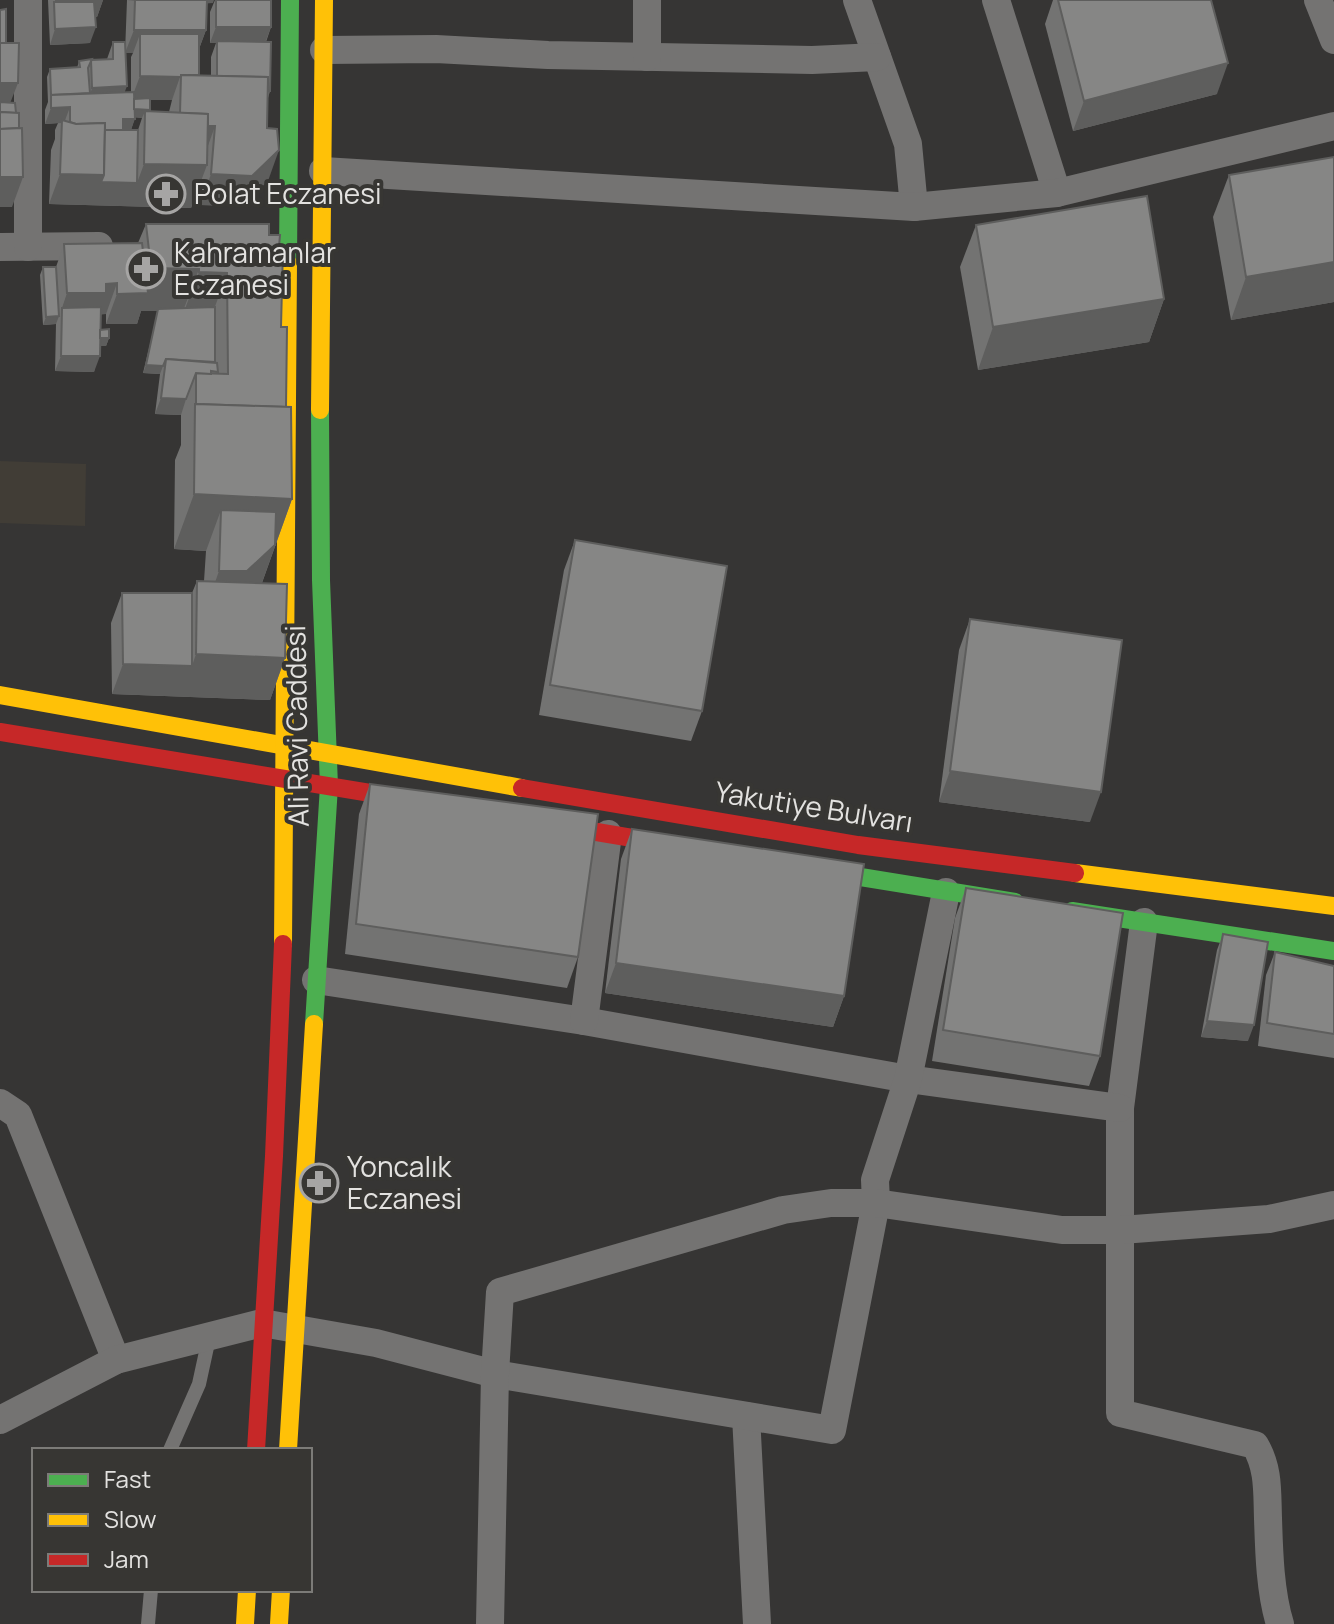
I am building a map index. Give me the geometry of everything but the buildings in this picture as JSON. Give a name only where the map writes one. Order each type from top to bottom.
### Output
[{"type":"main road","name":"Ali Ravi Caddesi","points":[[256,1448],[284,983],[290,0]]},
{"type":"main road","name":"Ali Ravi Caddesi","points":[[288,1448],[329,786],[321,565],[324,0]]},
{"type":"main road","name":"Yakutiye Bulvarı","points":[[0,695],[287,748],[858,845],[1334,906]]},
{"type":"main road","points":[[0,732],[437,805]]},
{"type":"main road","points":[[531,821],[700,850]]},
{"type":"main road","points":[[793,866],[1334,951]]},
{"type":"main road","points":[[245,1624],[247,1592]]},
{"type":"main road","points":[[279,1624],[281,1592]]},
{"type":"street","points":[[28,0],[14,247],[119,245]]},
{"type":"street","points":[[647,0],[647,57]]},
{"type":"street","points":[[857,0],[908,144],[914,207]]},
{"type":"street","points":[[996,0],[1057,193]]},
{"type":"street","points":[[1318,0],[1334,40]]},
{"type":"street","points":[[324,50],[436,49],[812,60],[877,57]]},
{"type":"street","points":[[323,171],[914,207],[1057,193],[1334,126]]},
{"type":"street","points":[[257,243],[288,242]]},
{"type":"street","points":[[584,1021],[608,834]]},
{"type":"street","points":[[0,1420],[116,1360],[262,1323],[376,1343],[495,1374],[832,1430],[876,1203],[875,1180],[908,1079],[946,892]]},
{"type":"street","points":[[1144,922],[1120,1108],[1120,1413],[1255,1445],[1264,1460],[1267,1478],[1274,1622]]},
{"type":"street","points":[[316,980],[584,1021],[908,1079],[1120,1108]]},
{"type":"street","points":[[0,1103],[18,1115],[116,1360]]},
{"type":"street","points":[[490,1624],[495,1374],[500,1292],[783,1210],[831,1203],[876,1203],[1062,1230],[1121,1230],[1269,1219],[1334,1205]]},
{"type":"street","points":[[746,1416],[757,1624]]},
{"type":"lane","points":[[171,1448],[199,1384],[209,1338]]},
{"type":"lane","points":[[148,1624],[151,1592]]},
{"type":"shaded area","points":[[0,461],[86,464],[85,526],[0,523]]},
{"type":"traffic: fast","points":[[288,263],[290,0]]},
{"type":"traffic: fast","points":[[314,1024],[329,786],[321,580],[320,410]]},
{"type":"traffic: fast","points":[[811,869],[1015,902]]},
{"type":"traffic: fast","points":[[1072,911],[1334,951]]},
{"type":"traffic: slow","points":[[320,410],[324,0]]},
{"type":"traffic: slow","points":[[283,944],[288,263]]},
{"type":"traffic: slow","points":[[0,695],[522,788]]},
{"type":"traffic: slow","points":[[1075,873],[1334,906]]},
{"type":"traffic: slow","points":[[288,1448],[314,1024]]},
{"type":"traffic: slow","points":[[245,1624],[247,1592]]},
{"type":"traffic: slow","points":[[279,1624],[281,1592]]},
{"type":"traffic: jam","points":[[0,732],[419,801]]},
{"type":"traffic: jam","points":[[522,788],[858,845],[1075,873]]},
{"type":"traffic: jam","points":[[543,823],[680,846]]},
{"type":"traffic: jam","points":[[256,1448],[283,944]]},
{"type":"place","name":"Polat Eczanesi","points":[[166,194]]},
{"type":"place","name":"Kahramanlar Eczanesi","points":[[146,269]]},
{"type":"place","name":"Yoncalık Eczanesi","points":[[319,1183]]}]
